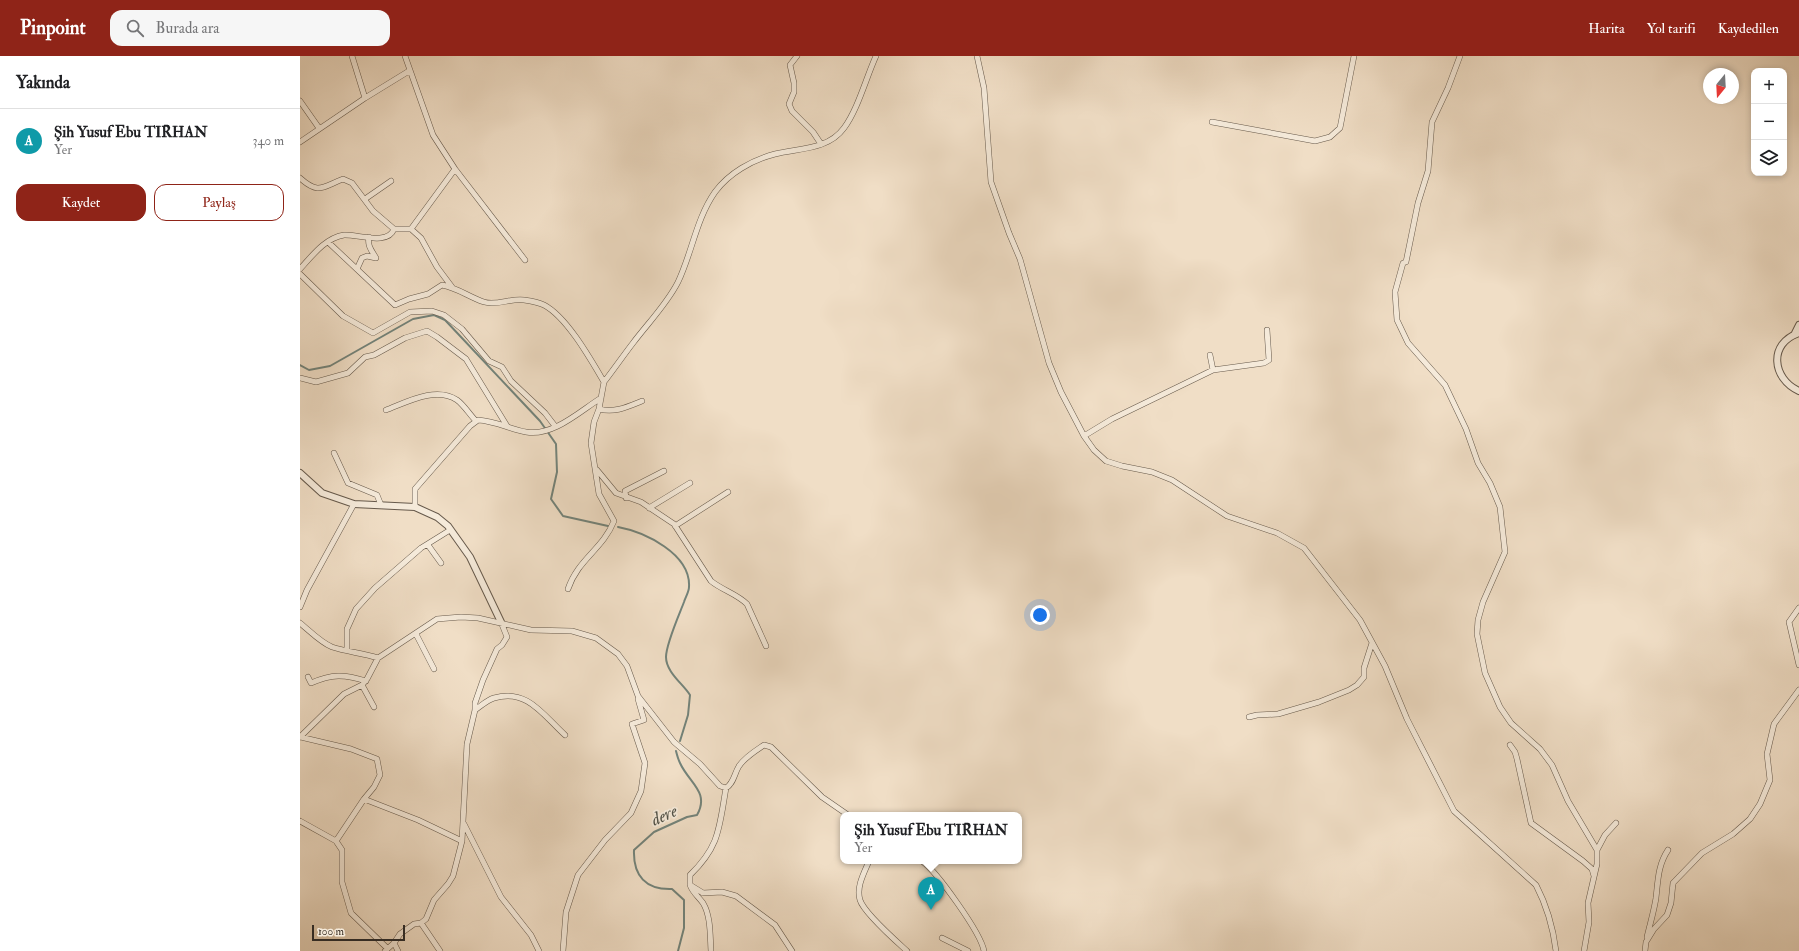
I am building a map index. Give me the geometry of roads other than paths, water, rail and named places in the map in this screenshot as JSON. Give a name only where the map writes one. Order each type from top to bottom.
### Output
[{"type":"street","points":[[352,56],[365,98]]},
{"type":"street","points":[[405,56],[432,135],[455,169],[524,260]]},
{"type":"street","points":[[797,56],[790,65],[794,92],[789,104],[792,112],[813,132],[821,144]]},
{"type":"street","points":[[568,589],[578,568],[609,533],[614,521],[599,494],[596,485],[596,469],[591,443],[594,422],[600,409],[600,398],[604,382],[656,315],[678,283],[703,212],[715,192],[732,175],[753,161],[832,140],[847,123],[854,112],[876,56]]},
{"type":"street","points":[[978,56],[984,88],[990,182],[1008,233],[1020,259],[1040,326],[1049,363],[1061,392],[1084,436],[1094,450],[1106,461],[1152,472],[1172,480],[1227,516],[1277,533],[1304,548],[1360,620],[1385,666],[1407,718],[1454,810],[1536,885],[1544,901],[1553,929],[1556,951]]},
{"type":"street","points":[[1212,122],[1315,141],[1330,137],[1340,128],[1354,56]]},
{"type":"street","points":[[1460,56],[1448,88],[1432,122],[1428,171],[1418,203],[1406,262],[1403,264],[1395,292],[1397,320],[1408,343],[1445,385],[1466,429],[1478,463],[1490,483],[1500,506],[1505,552],[1483,602],[1478,620],[1477,634],[1485,673],[1500,707],[1511,723],[1540,749],[1552,765],[1568,801],[1597,850]]},
{"type":"street","points":[[300,142],[365,98],[409,71]]},
{"type":"street","points":[[300,101],[319,128]]},
{"type":"street","points":[[411,229],[455,169]]},
{"type":"street","points":[[300,178],[310,187],[319,189],[343,179],[352,183],[373,211],[394,229],[411,229],[421,238],[436,267],[452,287]]},
{"type":"street","points":[[365,199],[391,181]]},
{"type":"street","points":[[300,269],[315,252],[328,242],[344,235],[381,238],[389,236],[394,229]]},
{"type":"street","points":[[357,269],[362,258],[367,256],[376,258],[369,246],[369,237]]},
{"type":"street","points":[[328,242],[395,305],[409,299],[428,294],[442,285],[452,287],[485,302],[519,299],[534,301],[545,306],[563,322],[584,349],[604,382]]},
{"type":"street","points":[[300,274],[343,316],[373,333],[410,312],[432,311],[444,315],[462,329],[489,361],[502,367],[511,381],[545,413],[553,427]]},
{"type":"street","points":[[1799,325],[1797,334],[1786,341],[1780,349],[1777,360],[1778,370],[1782,379],[1790,387],[1799,391]]},
{"type":"street","points":[[1084,436],[1112,418],[1213,370],[1264,363],[1269,360],[1267,330]]},
{"type":"street","points":[[300,378],[316,382],[348,373],[365,357],[374,355],[405,338],[427,331],[437,336],[466,359],[507,426]]},
{"type":"street","points":[[1210,355],[1213,370]]},
{"type":"street","points":[[386,410],[439,394],[458,400],[476,421]]},
{"type":"street","points":[[415,507],[416,489],[476,421],[487,420],[525,432],[536,433],[553,427],[600,398]]},
{"type":"street","points":[[600,409],[615,411],[642,401]]},
{"type":"street","points":[[334,453],[348,483],[377,495],[381,505]]},
{"type":"street","points":[[596,469],[610,488],[616,493],[626,498],[641,502],[675,526],[711,581],[718,587],[742,599],[747,604],[766,646]]},
{"type":"street","points":[[626,498],[625,491],[664,471]]},
{"type":"street","points":[[300,473],[322,493],[354,504],[415,507],[437,517],[450,530],[470,557],[501,622],[506,637],[502,645],[496,649],[475,703],[475,710],[467,744],[462,841],[453,876],[434,900],[426,919],[421,923],[414,924],[386,949],[369,929],[351,913],[342,882],[342,850],[336,841],[300,821]]},
{"type":"street","points":[[649,508],[690,484]]},
{"type":"street","points":[[675,526],[728,492]]},
{"type":"street","points":[[300,607],[307,590],[354,504]]},
{"type":"street","points":[[347,650],[347,629],[356,609],[375,588],[421,548],[450,530]]},
{"type":"street","points":[[428,545],[441,563]]},
{"type":"street","points":[[1799,608],[1789,622],[1799,664]]},
{"type":"street","points":[[300,737],[344,694],[364,683],[378,658],[437,619],[461,617],[501,622],[531,630],[572,631],[596,638],[618,654],[627,666],[638,696],[644,720],[632,724],[645,764],[641,791],[631,813],[605,840],[578,875],[566,912],[563,951]]},
{"type":"street","points":[[300,623],[327,644],[378,658]]},
{"type":"street","points":[[416,634],[434,669]]},
{"type":"street","points":[[1249,718],[1266,714],[1278,714],[1319,702],[1357,685],[1364,677],[1364,668],[1372,643]]},
{"type":"street","points":[[308,677],[311,684],[327,676],[346,676],[364,683],[374,707]]},
{"type":"street","points":[[1646,942],[1654,929],[1666,915],[1671,903],[1673,883],[1702,853],[1739,829],[1750,819],[1760,804],[1770,780],[1767,754],[1774,724],[1799,690]]},
{"type":"street","points":[[475,710],[493,698],[510,695],[517,696],[528,701],[564,735]]},
{"type":"street","points":[[638,696],[674,742],[700,764],[720,786],[726,788]]},
{"type":"street","points":[[300,737],[351,749],[377,759],[380,775],[374,787],[364,799],[336,841]]},
{"type":"street","points":[[711,951],[707,912],[703,903],[692,892],[690,875],[704,861],[715,843],[726,788],[730,786],[739,766],[747,757],[764,745],[771,747],[822,797],[844,812]]},
{"type":"street","points":[[1510,745],[1515,752],[1517,759],[1531,823],[1592,869],[1595,879]]},
{"type":"street","points":[[364,799],[418,820],[462,841]]},
{"type":"street","points":[[463,823],[501,896],[531,935],[539,951]]},
{"type":"street","points":[[1584,951],[1589,922],[1588,903],[1595,879],[1597,850],[1605,835],[1616,823]]},
{"type":"street","points":[[1645,951],[1656,898],[1658,876],[1663,857],[1668,850]]},
{"type":"street","points":[[868,864],[860,882],[860,900],[874,919],[907,951]]},
{"type":"street","points":[[925,864],[952,896],[974,928],[983,944],[984,951]]},
{"type":"street","points":[[690,885],[703,894],[722,892],[736,896],[775,925],[792,951]]},
{"type":"street","points":[[421,923],[440,951]]},
{"type":"street","points":[[942,938],[968,951]]},
{"type":"street","points":[[394,943],[398,951]]},
{"type":"waterway","points":[[300,365],[309,370],[330,366],[413,319],[434,315],[445,320],[540,421],[556,444],[557,472],[551,499],[563,516],[608,526]]},
{"type":"waterway","points":[[618,527],[641,534],[664,546],[683,564],[688,575],[688,591],[670,637],[666,657],[672,673],[690,695],[688,715],[680,741]]},
{"type":"waterway","name":"dere","points":[[676,751],[684,770],[700,794],[701,800],[697,815],[687,817],[654,832],[634,850],[634,859],[636,867],[643,880],[655,887],[672,889],[684,900],[684,928],[678,951]]},
{"type":"place","name":"Şih Yusuf Ebu TIRHAN","points":[[931,910]]}]
